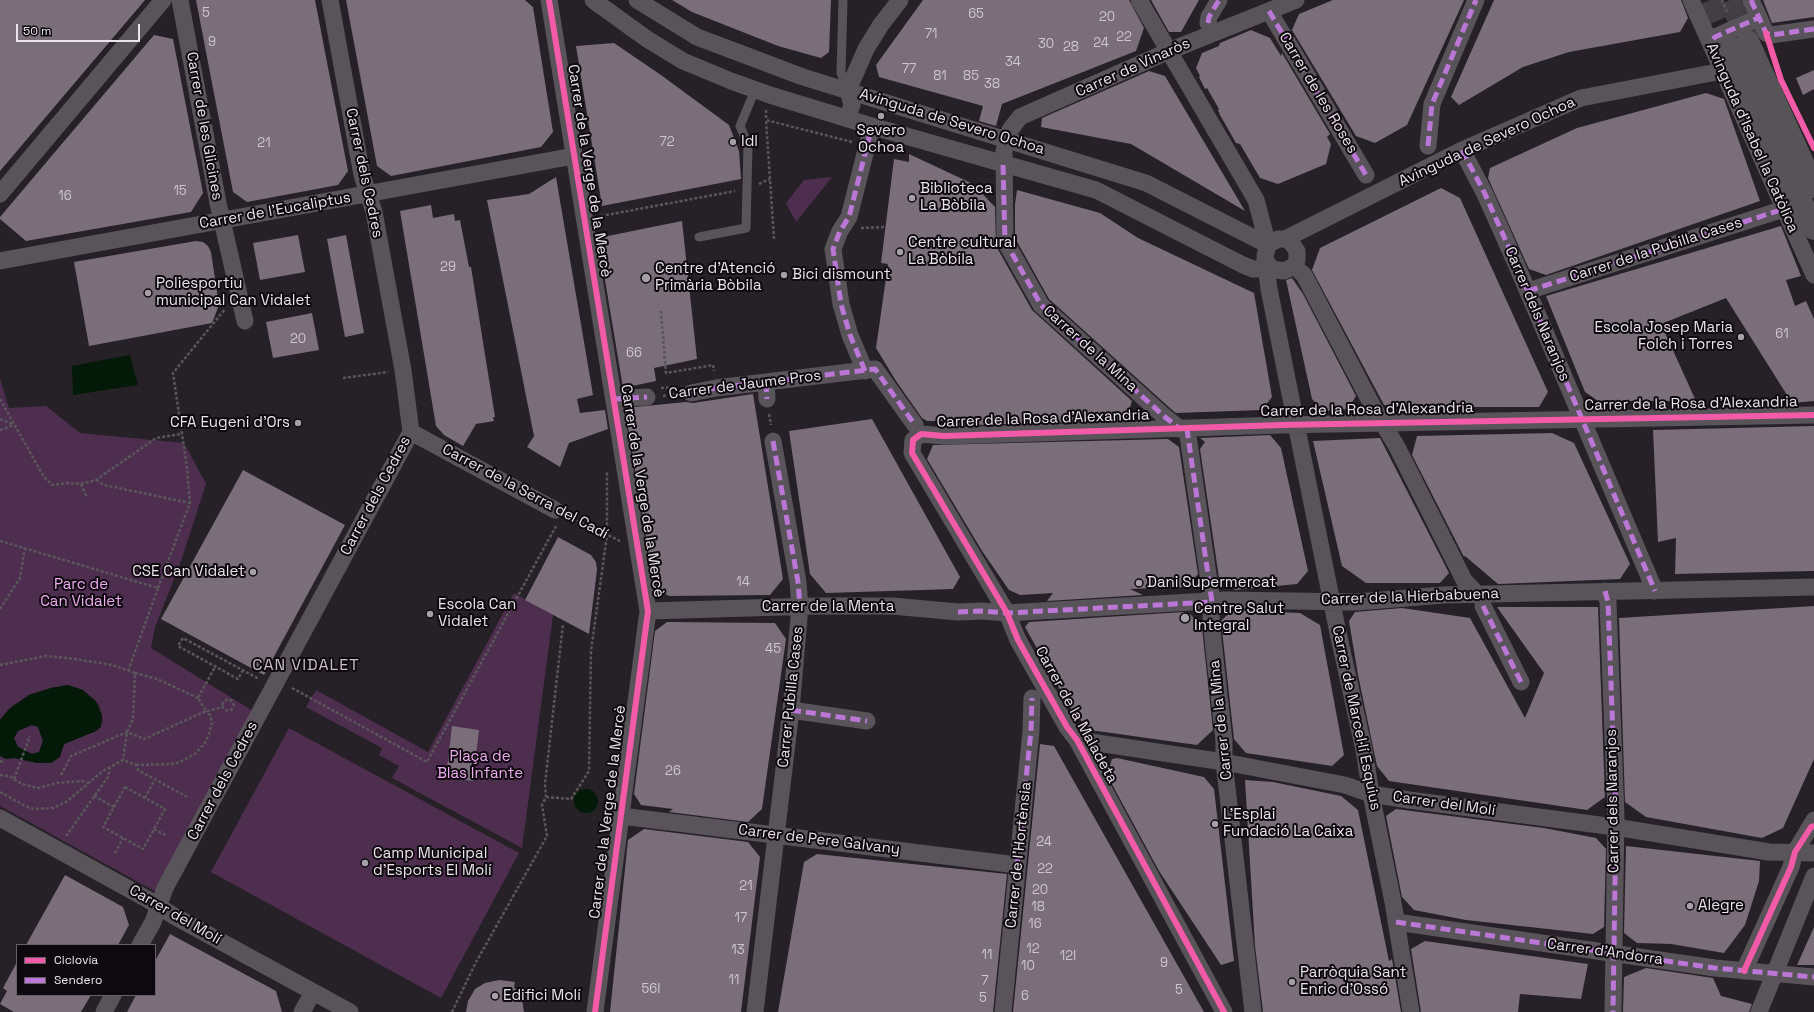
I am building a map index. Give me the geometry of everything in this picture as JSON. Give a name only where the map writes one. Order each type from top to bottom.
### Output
[{"type":"street","points":[[0,194],[163,0]]},
{"type":"street","name":"Carrer de les Glicines","points":[[180,0],[221,221],[245,321]]},
{"type":"street","name":"Carrer dels Cedres","points":[[141,944],[153,922],[165,888],[411,432],[403,370],[374,212],[362,175],[330,0]]},
{"type":"street","name":"Carrer de la Verge de la Mercè","points":[[549,0],[648,611],[595,1012]]},
{"type":"street","name":"Avinguda de Severo Ochoa","points":[[593,0],[647,39],[683,61],[755,90],[1003,165],[1096,190],[1243,265],[1253,269],[1268,261],[1146,183],[848,90],[803,78],[697,38],[637,0]]},
{"type":"street","points":[[847,118],[852,105],[848,90],[866,49],[900,0]]},
{"type":"street","name":"Carrer de Marcel·lí Esquius","points":[[1139,0],[1170,51],[1250,190],[1257,205],[1297,424],[1332,601],[1364,750],[1371,794],[1389,881],[1411,1012]]},
{"type":"street","points":[[1208,23],[1209,17],[1219,0]]},
{"type":"street","name":"Carrer de Vinaròs","points":[[1003,165],[1004,151],[1010,130],[1020,117],[1170,51],[1296,0]]},
{"type":"street","points":[[1428,146],[1432,104],[1476,0]]},
{"type":"street","name":"Avinguda d'Isabel la Catòlica","points":[[1691,0],[1814,275]]},
{"type":"street","name":"Avinguda d'Isabel la Catòlica","points":[[1751,0],[1758,18]]},
{"type":"street","name":"Carrer de les Roses","points":[[1269,11],[1366,175]]},
{"type":"street","name":"Avinguda d'Isabel la Catòlica","points":[[1740,40],[1758,18]]},
{"type":"street","name":"Avinguda d'Isabel la Catòlica","points":[[1740,40],[1715,36],[1758,18]]},
{"type":"street","points":[[1740,40],[1814,29]]},
{"type":"street","name":"Avinguda d'Isabel la Catòlica","points":[[1740,40],[1814,187]]},
{"type":"street","name":"Avinguda d'Isabel la Catòlica","points":[[1740,40],[1814,229]]},
{"type":"street","name":"Avinguda de Severo Ochoa","points":[[1285,239],[1462,150],[1581,98],[1722,71]]},
{"type":"street","points":[[819,110],[826,84]]},
{"type":"street","points":[[872,126],[849,217],[840,231],[833,249],[841,304],[850,335],[870,370],[918,430]]},
{"type":"street","name":"Carrer dels Naranjos","points":[[1462,150],[1486,194],[1581,419],[1656,591]]},
{"type":"street","name":"Carrer de l'Eucaliptus","points":[[0,261],[574,156]]},
{"type":"street","name":"Carrer de la Mina","points":[[1003,165],[1004,241],[1041,305],[1165,417],[1183,429],[1212,602],[1211,621],[1224,741],[1224,762],[1253,1012]]},
{"type":"street","name":"Carrer de la Pubilla Cases","points":[[1528,291],[1784,209]]},
{"type":"street","points":[[1278,239],[1285,239],[1290,241],[1297,251],[1297,260],[1294,266],[1284,272],[1277,272],[1268,261],[1278,239]]},
{"type":"street","points":[[1294,266],[1304,275],[1383,423],[1464,580],[1481,601],[1521,682]]},
{"type":"street","name":"Carrer de Jaume Pros","points":[[685,390],[716,388],[766,391],[870,370]]},
{"type":"street","name":"Carrer de Jaume Pros","points":[[614,399],[652,393]]},
{"type":"street","name":"Carrer de la Rosa d'Alexandria","points":[[918,430],[944,436],[1297,424],[1814,416]]},
{"type":"street","name":"Carrer de la Maladeta","points":[[918,430],[913,440],[912,453],[1007,613],[1022,646],[1067,727],[1077,740],[1224,1012]]},
{"type":"street","name":"Carrer de la Serra del Cadí","points":[[411,432],[559,512]]},
{"type":"street","name":"Carrer Pubilla Cases","points":[[755,1012],[791,710],[800,606],[798,582],[773,441]]},
{"type":"street","name":"Carrer de la Hierbabuena","points":[[1007,613],[1212,602],[1225,600],[1357,602],[1443,595],[1481,601],[1605,591],[1814,587]]},
{"type":"street","name":"Carrer dels Naranjos","points":[[1605,591],[1608,602],[1616,817],[1613,1012]]},
{"type":"street","name":"Carrer de la Menta","points":[[648,611],[800,606],[892,606],[958,612],[981,611],[1007,613]]},
{"type":"street","name":"Carrer de l'Hortènsia","points":[[1003,1012],[1031,731],[1032,698]]},
{"type":"street","points":[[791,710],[867,721]]},
{"type":"street","name":"Carrer del Molí","points":[[1077,740],[1224,762],[1345,785],[1371,794],[1615,827],[1769,852],[1814,853]]},
{"type":"street","name":"Carrer de Pere Galvany","points":[[621,816],[1018,865]]},
{"type":"street","name":"Carrer del Molí","points":[[0,818],[159,906],[174,916],[350,1012]]},
{"type":"street","points":[[1744,971],[1791,867],[1795,852],[1814,820]]},
{"type":"street","points":[[1759,1012],[1776,974],[1814,876]]},
{"type":"street","name":"Carrer d'Andorra","points":[[1396,922],[1744,971],[1814,977]]},
{"type":"street","points":[[302,1012],[313,992]]},
{"type":"street","points":[[104,1012],[112,996]]},
{"type":"lane","points":[[843,0],[841,73],[848,90]]},
{"type":"lane","points":[[699,237],[746,228],[748,145],[740,126],[755,90]]},
{"type":"path","points":[[766,109],[774,239]]},
{"type":"path","points":[[766,120],[866,146]]},
{"type":"path","points":[[584,219],[747,189],[770,179]]},
{"type":"path","points":[[862,222],[860,228],[886,227]]},
{"type":"path","points":[[128,671],[190,503],[173,373],[227,306]]},
{"type":"path","points":[[661,311],[666,373],[713,365],[716,388]]},
{"type":"path","points":[[342,378],[403,370]]},
{"type":"path","points":[[766,391],[773,441]]},
{"type":"path","points":[[0,399],[44,477],[50,484],[55,485],[68,483],[81,484],[96,480],[156,438],[182,434]]},
{"type":"path","points":[[0,419],[15,425]]},
{"type":"path","points":[[0,430],[15,425]]},
{"type":"path","points":[[96,480],[104,485],[190,503]]},
{"type":"path","points":[[81,484],[88,498]]},
{"type":"path","points":[[292,688],[427,762],[559,512]]},
{"type":"path","points":[[0,541],[25,547],[158,588]]},
{"type":"path","points":[[0,609],[20,578],[25,547]]},
{"type":"path","points":[[452,1012],[476,964],[547,836],[542,805],[546,797],[545,784],[563,624]]},
{"type":"path","points":[[243,670],[238,679],[178,646],[183,638],[266,682]]},
{"type":"path","points":[[0,664],[46,656],[105,664],[157,679],[198,698],[210,715],[212,723],[205,743],[195,754],[180,762],[171,764],[136,765],[123,760]]},
{"type":"path","points":[[198,698],[215,667]]},
{"type":"path","points":[[123,760],[127,732],[133,719],[135,673]]},
{"type":"path","points":[[60,775],[71,756],[127,732],[144,739],[206,711],[223,707],[228,710],[231,709],[233,707],[232,702],[225,700],[223,702],[223,707]]},
{"type":"path","points":[[14,779],[30,736]]},
{"type":"path","points":[[0,792],[25,806],[35,809],[53,808],[66,802],[103,771],[123,760]]},
{"type":"path","points":[[0,761],[5,763]]},
{"type":"path","points":[[136,765],[138,770],[186,797]]},
{"type":"path","points":[[56,849],[108,777],[110,768]]},
{"type":"path","points":[[0,775],[14,779],[29,787],[38,788],[57,783],[83,781],[89,783]]},
{"type":"path","points":[[145,798],[155,779]]},
{"type":"path","points":[[125,787],[145,798],[165,809],[143,849],[103,827],[125,787]]},
{"type":"path","points":[[94,796],[114,807]]},
{"type":"path","points":[[154,829],[167,836]]},
{"type":"path","points":[[115,852],[123,838]]},
{"type":"green space","points":[[832,177],[796,222],[786,203],[804,180]]},
{"type":"green space","name":"Parc de Can Vidalet","points":[[0,379],[9,408],[46,406],[80,433],[184,443],[206,484],[180,564],[155,627],[151,648],[256,713],[158,893],[0,806],[0,756],[6,759],[14,758],[37,763],[51,763],[61,751],[64,744],[96,731],[103,721],[99,705],[94,699],[83,690],[68,685],[51,688],[29,695],[12,706],[0,720]]},
{"type":"green space","name":"Plaça de Blas Infante","points":[[514,593],[553,615],[522,848],[392,778],[399,766],[379,755],[382,748],[306,707],[316,690],[428,752]]},
{"type":"green space","points":[[33,725],[38,727],[43,741],[39,752],[32,754],[18,747],[14,738],[18,731]]},
{"type":"green space","name":"Camp Municipal d’Esports El Molí","points":[[289,728],[519,853],[441,998],[211,872]]},
{"type":"shaded area","points":[[130,355],[138,385],[73,395],[72,366]]},
{"type":"shaded area","points":[[68,685],[83,690],[96,702],[102,715],[101,727],[96,731],[64,744],[60,757],[51,763],[37,763],[14,758],[6,759],[0,756],[0,720],[8,710],[29,695],[51,688]],"holes":[[[31,725],[38,727],[43,741],[39,752],[32,754],[18,747],[14,738],[18,731]]]},
{"type":"shaded area","points":[[586,789],[594,793],[598,801],[594,809],[586,813],[578,809],[574,801],[578,793]]},
{"type":"building","points":[[0,0],[145,0],[0,171]]},
{"type":"building","points":[[196,0],[315,0],[348,171],[338,185],[247,202],[233,192]]},
{"type":"building","points":[[346,0],[525,0],[533,7],[553,132],[541,147],[391,176],[377,166]]},
{"type":"building","points":[[672,0],[831,0],[829,52],[821,58],[778,46],[692,12]]},
{"type":"building","points":[[923,0],[1129,0],[1144,28],[1136,51],[1002,104],[996,126],[979,121],[983,106],[879,77],[876,65]]},
{"type":"building","points":[[1151,0],[1199,0],[1181,32],[1169,32]]},
{"type":"building","points":[[1333,0],[1464,0],[1407,125],[1375,143],[1356,136],[1292,30],[1299,14]]},
{"type":"building","points":[[1494,0],[1681,0],[1688,18],[1680,32],[1569,52],[1523,67],[1459,105],[1451,97]]},
{"type":"building","points":[[1763,0],[1814,0],[1814,17],[1772,23]]},
{"type":"building","points":[[1251,30],[1270,38],[1281,56],[1282,53],[1330,134],[1327,137],[1331,144],[1326,164],[1278,184],[1260,178],[1240,144],[1236,143],[1207,88],[1205,89],[1196,68],[1202,53],[1219,46],[1220,43]]},
{"type":"building","points":[[154,35],[173,39],[203,193],[191,212],[26,241],[0,219],[0,217]]},
{"type":"building","points":[[614,43],[661,75],[729,125],[739,151],[741,179],[602,206],[576,46]]},
{"type":"building","points":[[1814,70],[1814,89],[1803,95],[1796,78]]},
{"type":"building","points":[[1149,71],[1165,76],[1245,211],[1131,144],[1041,127],[1042,118]]},
{"type":"building","points":[[1706,93],[1724,99],[1760,201],[1546,275],[1529,269],[1488,178],[1490,168],[1577,128]]},
{"type":"building","points":[[909,154],[973,184],[995,207],[996,246],[1032,310],[1132,401],[1126,420],[942,426],[944,421],[927,421],[922,418],[896,381],[876,348],[888,264],[881,263],[894,159],[909,162]]},
{"type":"building","points":[[556,177],[593,395],[577,399],[580,413],[605,410],[608,429],[569,443],[560,467],[527,447],[534,436],[487,200],[529,194]]},
{"type":"building","points":[[1441,188],[1460,198],[1548,392],[1539,407],[1402,407],[1384,405],[1312,270],[1320,248]]},
{"type":"building","points":[[1017,190],[1100,213],[1138,238],[1254,293],[1272,397],[1262,410],[1176,413],[1171,409],[1049,299],[1015,238],[1015,204]]},
{"type":"building","points":[[431,205],[433,218],[454,214],[455,221],[460,220],[469,267],[471,267],[495,417],[493,417],[494,421],[476,424],[463,446],[444,435],[436,426],[400,211]]},
{"type":"building","name":"Centre d'Atenció Primària Bòbila","points":[[682,221],[697,359],[654,368],[656,381],[623,388],[598,238]]},
{"type":"building","points":[[1781,226],[1801,276],[1786,280],[1795,306],[1806,301],[1814,319],[1814,401],[1792,403],[1726,298],[1661,324],[1696,401],[1598,401],[1585,392],[1546,296]]},
{"type":"building","points":[[298,235],[305,272],[260,280],[253,243]]},
{"type":"building","points":[[346,235],[364,333],[345,337],[327,239]]},
{"type":"building","name":"Poliesportiu municipal Can Vidalet","points":[[196,241],[203,242],[208,246],[211,252],[219,305],[212,323],[89,346],[74,262]]},
{"type":"building","points":[[1292,278],[1303,294],[1356,396],[1348,409],[1324,411],[1312,399],[1286,280]]},
{"type":"building","points":[[312,313],[319,350],[273,358],[266,322]]},
{"type":"building","points":[[753,394],[783,579],[770,595],[669,596],[654,587],[625,408],[686,402],[693,403]]},
{"type":"building","points":[[872,419],[960,577],[953,589],[826,593],[810,574],[789,431]]},
{"type":"building","points":[[1814,426],[1814,571],[1675,574],[1676,538],[1658,542],[1653,430]]},
{"type":"building","points":[[1552,433],[1574,443],[1630,564],[1620,579],[1498,584],[1465,556],[1464,557],[1412,455],[1417,436]]},
{"type":"building","points":[[1270,435],[1281,448],[1308,571],[1297,584],[1235,590],[1219,578],[1200,449],[1205,442],[1200,438]]},
{"type":"building","points":[[1380,438],[1449,573],[1440,583],[1366,583],[1342,566],[1313,441]]},
{"type":"building","points":[[1168,439],[1179,447],[1198,574],[1187,587],[1130,589],[1143,595],[1047,601],[1053,593],[1020,595],[1009,590],[982,551],[927,459],[933,445]]},
{"type":"building","name":"CSE Can Vidalet","points":[[243,470],[345,525],[264,675],[161,619]]},
{"type":"building","points":[[558,537],[591,555],[596,562],[597,570],[589,634],[525,600]]},
{"type":"building","points":[[1814,606],[1814,759],[1783,828],[1762,838],[1646,817],[1625,802],[1619,618]]},
{"type":"building","points":[[1497,607],[1598,607],[1605,797],[1587,810],[1389,781],[1377,766],[1358,675],[1349,621],[1355,612],[1402,608],[1470,618],[1525,718],[1544,673]]},
{"type":"building","points":[[1232,610],[1300,613],[1320,625],[1344,755],[1332,766],[1246,753],[1234,739],[1221,621]]},
{"type":"building","points":[[1184,612],[1191,615],[1202,628],[1213,730],[1197,745],[1090,730],[1072,711],[1025,627],[1029,622]]},
{"type":"building","points":[[667,622],[775,623],[786,639],[762,809],[748,822],[669,812],[673,809],[641,805],[634,794],[655,631]]},
{"type":"building","points":[[452,726],[479,730],[473,781],[446,777]]},
{"type":"building","points":[[1040,744],[1054,746],[1204,1012],[1013,1012]]},
{"type":"building","points":[[1117,758],[1204,777],[1214,789],[1234,961],[1221,965],[1159,871],[1107,775],[1112,759]]},
{"type":"building","points":[[1245,780],[1273,782],[1341,796],[1358,810],[1389,961],[1392,959],[1401,1012],[1263,1012],[1255,946]]},
{"type":"building","points":[[1396,809],[1544,828],[1596,838],[1606,849],[1604,927],[1593,934],[1466,920],[1414,910],[1402,897],[1386,816]]},
{"type":"building","points":[[644,829],[748,842],[760,857],[741,1012],[610,1012],[628,840]]},
{"type":"building","points":[[1626,846],[1760,861],[1759,881],[1745,925],[1724,953],[1671,944],[1637,943],[1624,933]]},
{"type":"building","points":[[817,854],[1007,874],[993,1012],[778,1012],[804,862]]},
{"type":"building","points":[[65,875],[123,907],[129,925],[119,944],[27,944]]},
{"type":"building","points":[[1814,927],[1814,965],[1797,965]]},
{"type":"building","points":[[170,934],[276,991],[282,1012],[127,1012],[135,996],[156,996],[156,959]]},
{"type":"building","points":[[1425,941],[1588,964],[1581,999],[1520,994],[1518,1012],[1421,1012],[1411,949]]},
{"type":"building","points":[[16,964],[16,996],[90,996],[81,1012],[14,1012],[0,1004],[7,991],[3,988]]},
{"type":"building","points":[[1646,968],[1713,978],[1721,996],[1752,1004],[1749,1012],[1623,1012],[1624,977]]},
{"type":"building","name":"Edifici Molí","points":[[499,980],[515,982],[514,987],[522,999],[524,1012],[466,1012],[468,1001],[475,989],[485,983]]},
{"type":"tunnel","points":[[1710,0],[1732,48]]},
{"type":"tunnel","points":[[1730,0],[1748,41]]},
{"type":"marked path","points":[[1208,23],[1209,17],[1219,0]]},
{"type":"marked path","points":[[1428,146],[1432,104],[1476,0]]},
{"type":"marked path","points":[[1751,0],[1766,33],[1771,35],[1814,29]]},
{"type":"marked path","points":[[1269,11],[1366,175]]},
{"type":"marked path","points":[[1713,39],[1758,18]]},
{"type":"marked path","points":[[865,371],[850,335],[841,304],[833,249],[840,231],[849,217],[872,126]]},
{"type":"marked path","points":[[1462,150],[1485,194],[1517,266],[1655,591]]},
{"type":"marked path","points":[[1003,165],[1005,241],[1041,305],[1180,429]]},
{"type":"marked path","points":[[1528,291],[1784,209]]},
{"type":"marked path","points":[[691,393],[716,388],[875,369],[915,425]]},
{"type":"marked path","points":[[766,382],[767,399]]},
{"type":"marked path","points":[[614,399],[647,397]]},
{"type":"marked path","points":[[958,612],[981,611],[1007,613],[1212,602],[1187,429]]},
{"type":"marked path","points":[[773,441],[798,582],[800,606]]},
{"type":"marked path","points":[[1605,591],[1608,602],[1616,817],[1613,1012]]},
{"type":"marked path","points":[[1483,606],[1521,682]]},
{"type":"marked path","points":[[1017,865],[1031,731],[1032,698]]},
{"type":"marked path","points":[[791,710],[867,721]]},
{"type":"marked path","points":[[1396,922],[1715,968],[1814,977]]},
{"type":"cycle path","points":[[549,0],[648,611],[595,1012]]},
{"type":"cycle path","points":[[1766,33],[1781,80],[1814,148]]},
{"type":"cycle path","points":[[1224,1012],[1077,740],[1067,727],[1018,640],[1007,613],[912,453],[913,440],[921,434],[944,436],[1281,425],[1814,415]]},
{"type":"cycle path","points":[[1744,971],[1791,867],[1795,852],[1811,827],[1814,826]]},
{"type":"place","name":"Severo Ochoa","points":[[881,116]]},
{"type":"place","name":"Idl","points":[[733,142]]},
{"type":"place","name":"Biblioteca La Bòbila","points":[[912,198]]},
{"type":"place","name":"Centre cultural La Bòbila","points":[[900,252]]},
{"type":"place","name":"Bici dismount","points":[[784,275]]},
{"type":"place","name":"Centre d'Atenció Primària Bòbila","points":[[646,278]]},
{"type":"place","name":"Poliesportiu municipal Can Vidalet","points":[[148,293]]},
{"type":"place","name":"Escola Josep Maria Folch i Torres","points":[[1741,337]]},
{"type":"place","name":"CFA Eugeni d'Ors","points":[[298,423]]},
{"type":"place","name":"CSE Can Vidalet","points":[[253,572]]},
{"type":"place","name":"Dani Supermercat","points":[[1139,583]]},
{"type":"place","name":"Escola Can Vidalet","points":[[430,614]]},
{"type":"place","name":"Centre Salut Integral","points":[[1185,618]]},
{"type":"place","name":"L'Esplai Fundació La Caixa","points":[[1215,824]]},
{"type":"place","name":"Camp Municipal d’Esports El Molí","points":[[365,863]]},
{"type":"place","name":"Alegre","points":[[1690,906]]},
{"type":"place","name":"Parròquia Sant Enric d'Ossó","points":[[1292,982]]},
{"type":"place","name":"Edifici Molí","points":[[495,996]]},
{"type":"district","name":"CAN VIDALET","points":[[306,666]]}]
